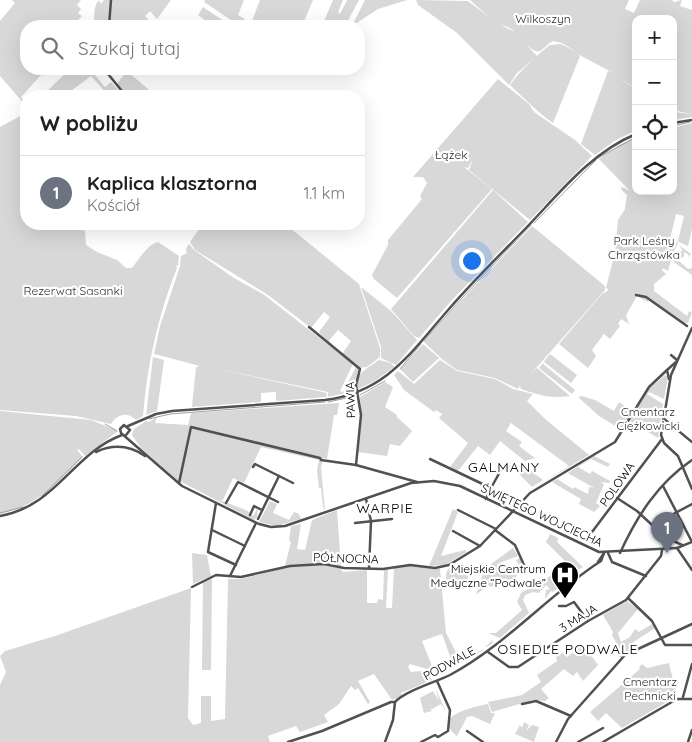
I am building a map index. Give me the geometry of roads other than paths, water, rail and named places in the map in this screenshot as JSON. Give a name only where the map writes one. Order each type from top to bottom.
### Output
[{"type":"street","points":[[110,20],[112,1]]},
{"type":"street","points":[[109,75],[121,90]]},
{"type":"street","points":[[677,122],[692,120]]},
{"type":"street","points":[[0,516],[16,513],[38,503],[92,454],[113,438],[122,426],[128,426],[156,414],[172,411],[325,400],[357,393],[378,383],[397,368],[458,299],[583,169],[607,149],[632,136]]},
{"type":"street","points":[[636,295],[646,297],[688,326]]},
{"type":"street","name":"PAWIA","points":[[309,327],[359,368],[356,382],[361,415],[356,465]]},
{"type":"street","points":[[671,355],[677,360],[692,328]]},
{"type":"street","name":"PÓŁNOCNA","points":[[192,587],[211,577],[241,577],[290,566],[324,564],[344,568],[386,569],[410,564],[441,568],[480,546],[530,493],[615,442],[623,432],[645,393],[662,375],[669,373],[677,360]]},
{"type":"street","points":[[669,373],[670,381],[661,438],[678,456],[692,490]]},
{"type":"street","points":[[663,418],[692,442]]},
{"type":"street","points":[[113,438],[124,435],[139,422]]},
{"type":"street","name":"ŚWIĘTEGO WOJCIECHA","points":[[128,426],[134,443]]},
{"type":"street","points":[[179,484],[191,427],[320,459],[356,465],[417,482]]},
{"type":"street","name":"ŚWIĘTEGO WOJCIECHA","points":[[120,431],[179,484],[256,523],[270,527],[284,526],[417,482],[434,481],[451,483],[596,551],[606,553],[678,548]]},
{"type":"street","name":"POLOWA","points":[[586,540],[661,438]]},
{"type":"street","points":[[92,454],[106,448],[122,446],[137,451],[150,459]]},
{"type":"street","points":[[430,459],[491,488]]},
{"type":"street","points":[[620,552],[640,513],[663,486],[692,460]]},
{"type":"street","points":[[254,467],[255,464],[293,483]]},
{"type":"street","points":[[486,499],[501,470],[512,467]]},
{"type":"street","points":[[258,519],[279,476]]},
{"type":"street","points":[[226,503],[238,482],[278,502]]},
{"type":"street","points":[[663,486],[692,542],[678,548],[692,570]]},
{"type":"street","points":[[366,498],[371,521],[369,568]]},
{"type":"street","points":[[617,498],[640,513],[665,537],[682,545]]},
{"type":"street","points":[[216,503],[208,552],[236,565]]},
{"type":"street","points":[[653,525],[692,504]]},
{"type":"street","points":[[250,515],[254,506],[262,510]]},
{"type":"street","points":[[458,510],[495,529],[515,545],[524,565],[531,571]]},
{"type":"street","points":[[355,523],[392,519]]},
{"type":"street","points":[[230,576],[256,523]]},
{"type":"street","points":[[212,530],[245,546]]},
{"type":"street","points":[[453,531],[480,546]]},
{"type":"street","name":"3 MAJA","points":[[488,652],[507,666],[515,668],[588,621],[628,598],[661,556],[662,549]]},
{"type":"street","points":[[596,551],[598,562]]},
{"type":"street","points":[[606,553],[612,562],[646,576]]},
{"type":"street","name":"PODWALE","points":[[288,742],[395,702],[488,652],[559,592],[602,560],[606,553]]},
{"type":"street","points":[[628,598],[652,621],[668,647],[692,645]]},
{"type":"street","points":[[559,606],[566,606],[574,602],[588,621]]},
{"type":"street","points":[[556,742],[571,716],[625,655],[692,624]]},
{"type":"street","points":[[683,697],[692,664]]},
{"type":"street","points":[[421,742],[435,734],[438,737],[448,732],[450,712],[437,681]]},
{"type":"street","points":[[604,742],[658,709],[683,697],[692,699]]},
{"type":"street","points":[[522,704],[536,701],[571,716]]},
{"type":"street","points":[[385,742],[393,720],[395,702]]},
{"type":"street","points":[[578,742],[603,728]]},
{"type":"street","points":[[688,742],[692,730]]},
{"type":"street","points":[[467,731],[483,742]]},
{"type":"street","points":[[301,738],[302,742]]},
{"type":"waterway","points":[[677,125],[690,122]]},
{"type":"waterway","points":[[598,158],[632,139]]},
{"type":"waterway","points":[[534,223],[596,160]]},
{"type":"waterway","points":[[424,341],[531,225]]},
{"type":"waterway","points":[[400,369],[421,344]]},
{"type":"waterway","points":[[360,395],[385,381]]},
{"type":"waterway","points":[[328,402],[356,396]]},
{"type":"waterway","points":[[149,419],[170,414],[325,402]]},
{"type":"waterway","points":[[105,424],[117,431]]},
{"type":"waterway","points":[[42,496],[82,457]]},
{"type":"waterway","points":[[0,513],[23,507]]},
{"type":"place","name":"Kaplica klasztorna","points":[[667,553]]},
{"type":"place","name":"Miejskie Centrum Medyczne “Podwale”","points":[[565,599]]},
{"type":"district","name":"GALMANY","points":[[504,467]]},
{"type":"district","name":"WARPIE","points":[[385,508]]},
{"type":"district","name":"OSIEDLE PODWALE","points":[[568,649]]},
{"type":"park label","name":"Wilkoszyn","points":[[543,18]]},
{"type":"park label","name":"Łążek","points":[[451,154]]},
{"type":"park label","name":"Park Leśny Chrząstówka","points":[[644,247]]},
{"type":"park label","name":"Rezerwat Sasanki","points":[[73,290]]},
{"type":"park label","name":"Cmentarz Ciężkowicki","points":[[648,418]]},
{"type":"park label","name":"Cmentarz Pechnicki","points":[[650,688]]}]
